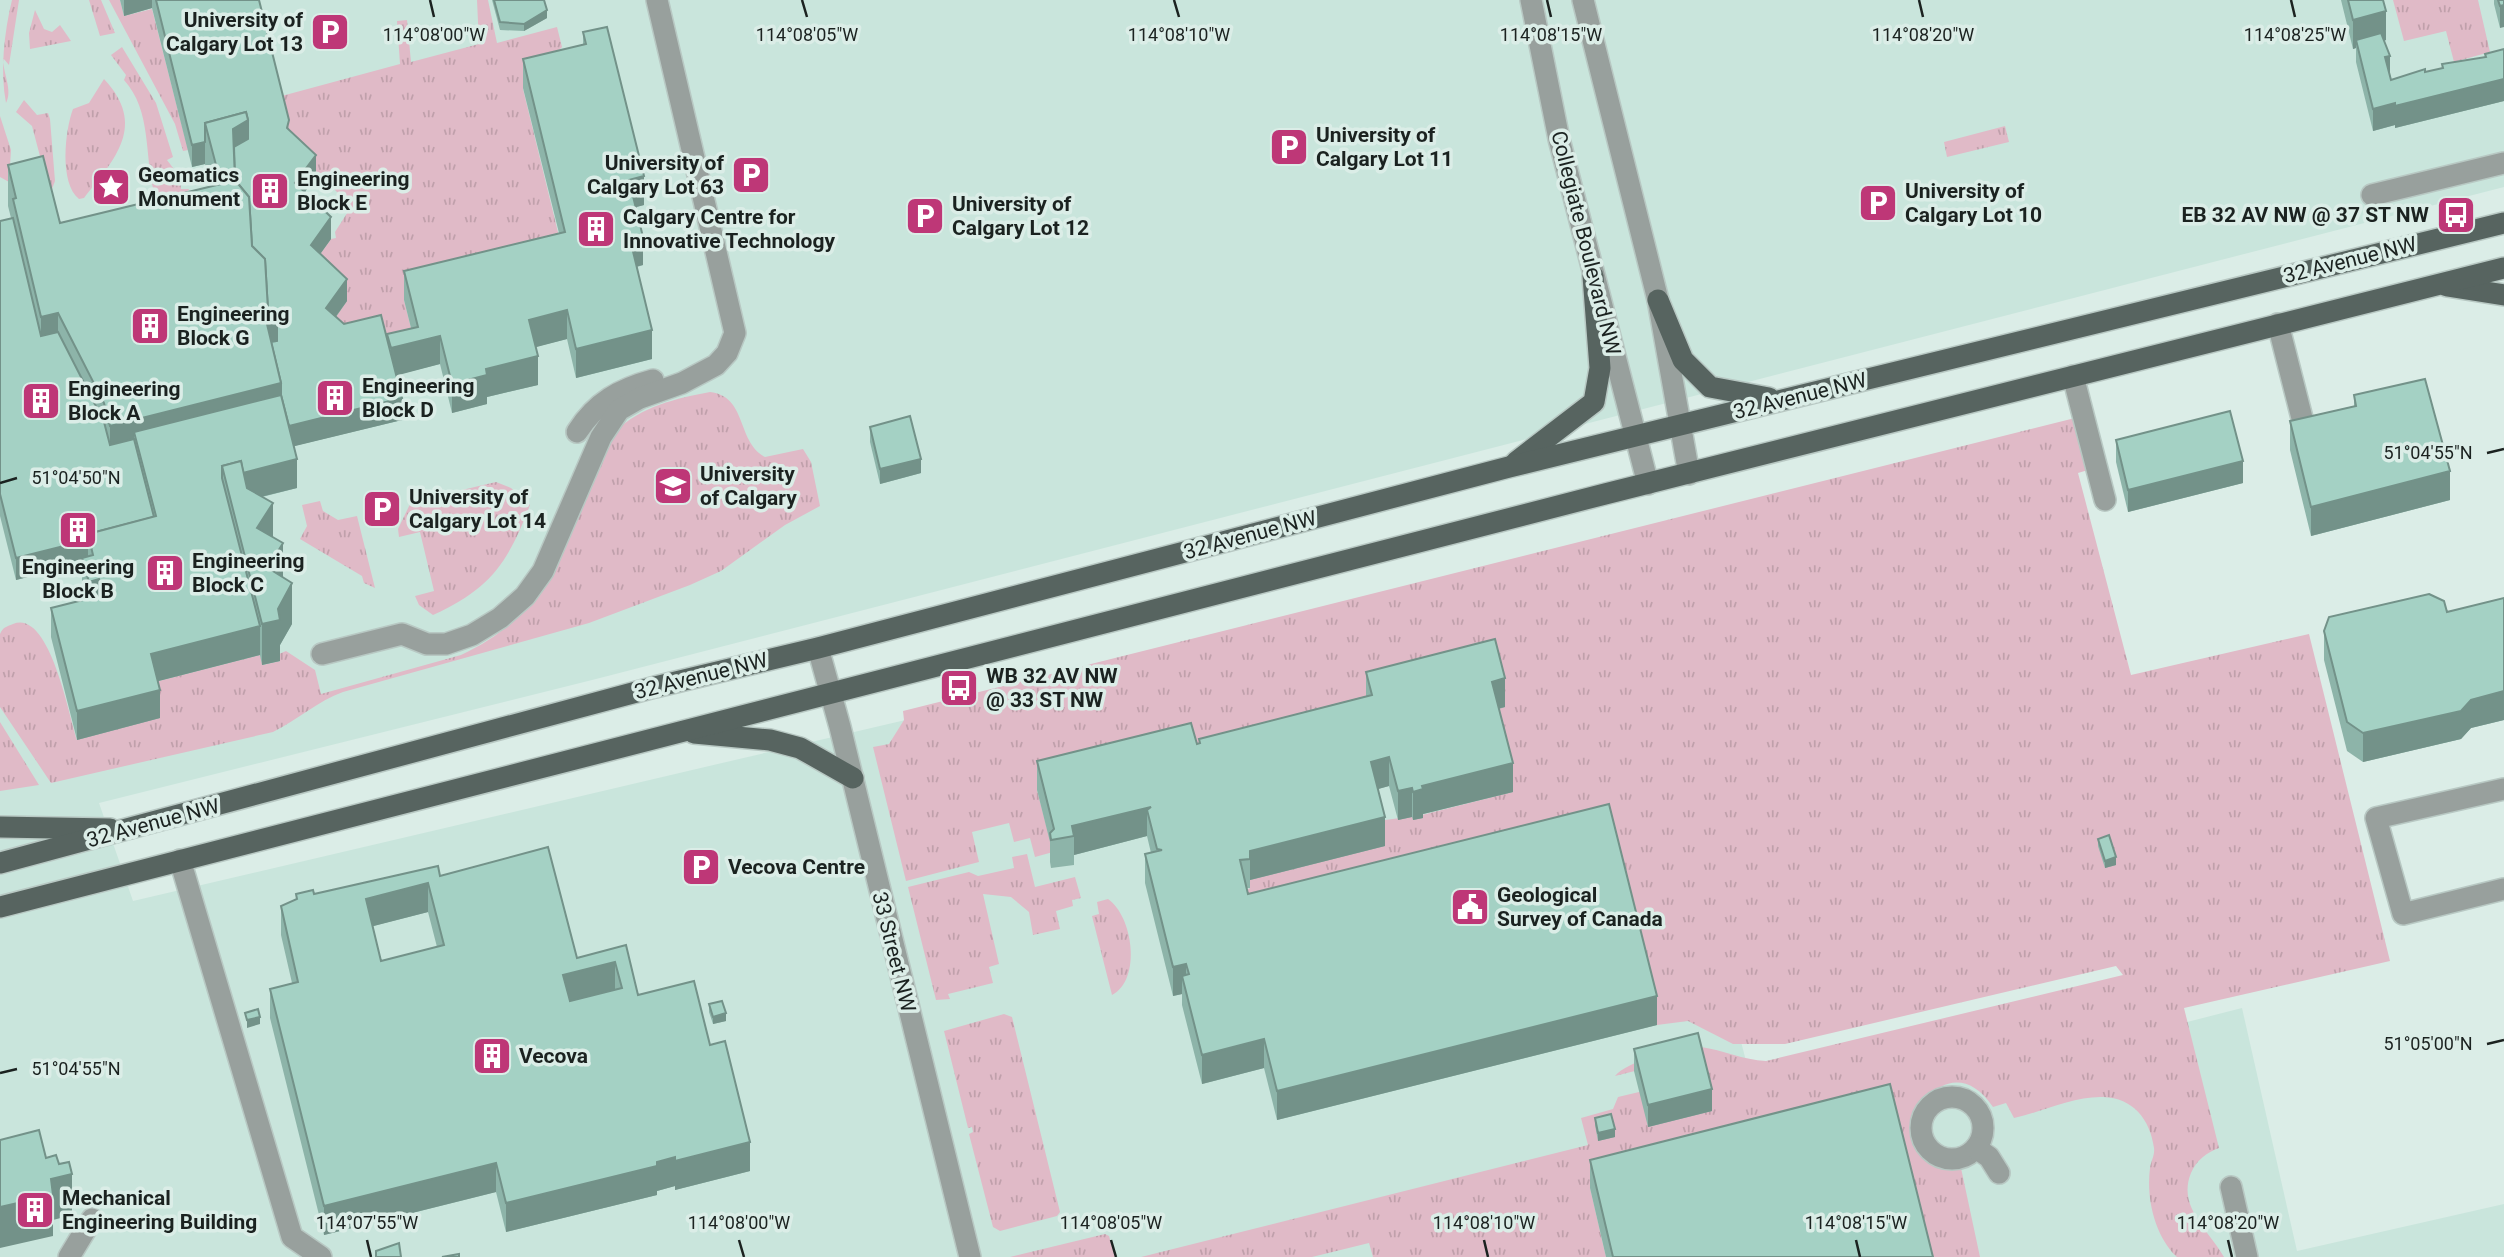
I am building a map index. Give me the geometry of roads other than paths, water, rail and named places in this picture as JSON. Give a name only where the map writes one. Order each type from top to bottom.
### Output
[{"type":"main road","name":"32 Avenue NW","points":[[0,863],[133,830],[628,694],[818,648],[1509,467],[2504,223]]},
{"type":"main road","name":"32 Avenue NW","points":[[0,907],[674,732],[2504,268]]},
{"type":"main road","points":[[1509,467],[1594,402],[1600,368],[1593,276]]},
{"type":"main road","points":[[2435,284],[2504,295]]},
{"type":"main road","points":[[1658,300],[1683,360],[1710,387],[1782,400]]},
{"type":"main road","points":[[674,732],[770,740],[800,748],[853,778]]},
{"type":"main road","points":[[0,827],[35,825],[133,830]]},
{"type":"street","points":[[322,653],[402,634],[427,644],[446,644],[472,635],[500,618],[525,596],[543,571],[609,423],[619,410],[640,398],[682,383],[716,365],[727,353],[735,333],[657,0]]},
{"type":"street","name":"Collegiate Boulevard NW","points":[[1531,0],[1559,139],[1648,484]]},
{"type":"street","points":[[1583,0],[1658,300],[1689,474]]},
{"type":"street","points":[[2372,195],[2504,163]]},
{"type":"street","points":[[2278,324],[2303,422]]},
{"type":"street","points":[[577,432],[589,413],[611,396],[635,385],[680,373],[693,375]]},
{"type":"street","points":[[2073,376],[2105,500]]},
{"type":"street","name":"33 Street NW","points":[[818,648],[853,778],[970,1257]]},
{"type":"street","points":[[2504,789],[2376,818],[2403,914],[2504,889]]},
{"type":"street","points":[[180,860],[292,1237],[321,1257]]},
{"type":"street","points":[[1976,1148],[1989,1157],[1999,1173]]},
{"type":"street","points":[[2231,1187],[2247,1257]]},
{"type":"street","points":[[69,1257],[92,1219]]},
{"type":"place","name":"University of Calgary Lot 13","points":[[330,32]]},
{"type":"place","name":"University of Calgary Lot 11","points":[[1289,147]]},
{"type":"place","name":"University of Calgary Lot 63","points":[[751,175]]},
{"type":"place","name":"Geomatics Monument","points":[[111,187]]},
{"type":"place","name":"Engineering Block E","points":[[270,191]]},
{"type":"place","name":"University of Calgary Lot 10","points":[[1878,203]]},
{"type":"place","name":"EB 32 AV NW @ 37 ST NW","points":[[2456,215]]},
{"type":"place","name":"University of Calgary Lot 12","points":[[925,216]]},
{"type":"place","name":"Calgary Centre for Innovative Technology","points":[[596,229]]},
{"type":"place","name":"Engineering Block G","points":[[150,326]]},
{"type":"place","name":"Engineering Block D","points":[[335,398]]},
{"type":"place","name":"Engineering Block A","points":[[41,401]]},
{"type":"place","name":"University of Calgary","points":[[673,486]]},
{"type":"place","name":"University of Calgary Lot 14","points":[[382,509]]},
{"type":"place","name":"Engineering Block B","points":[[78,530]]},
{"type":"place","name":"Engineering Block C","points":[[165,573]]},
{"type":"place","name":"WB 32 AV NW @ 33 ST NW","points":[[959,688]]},
{"type":"place","name":"Vecova Centre","points":[[701,867]]},
{"type":"place","name":"Geological Survey of Canada","points":[[1470,907]]},
{"type":"place","name":"Vecova","points":[[492,1056]]},
{"type":"place","name":"Mechanical Engineering Building","points":[[35,1210]]}]
